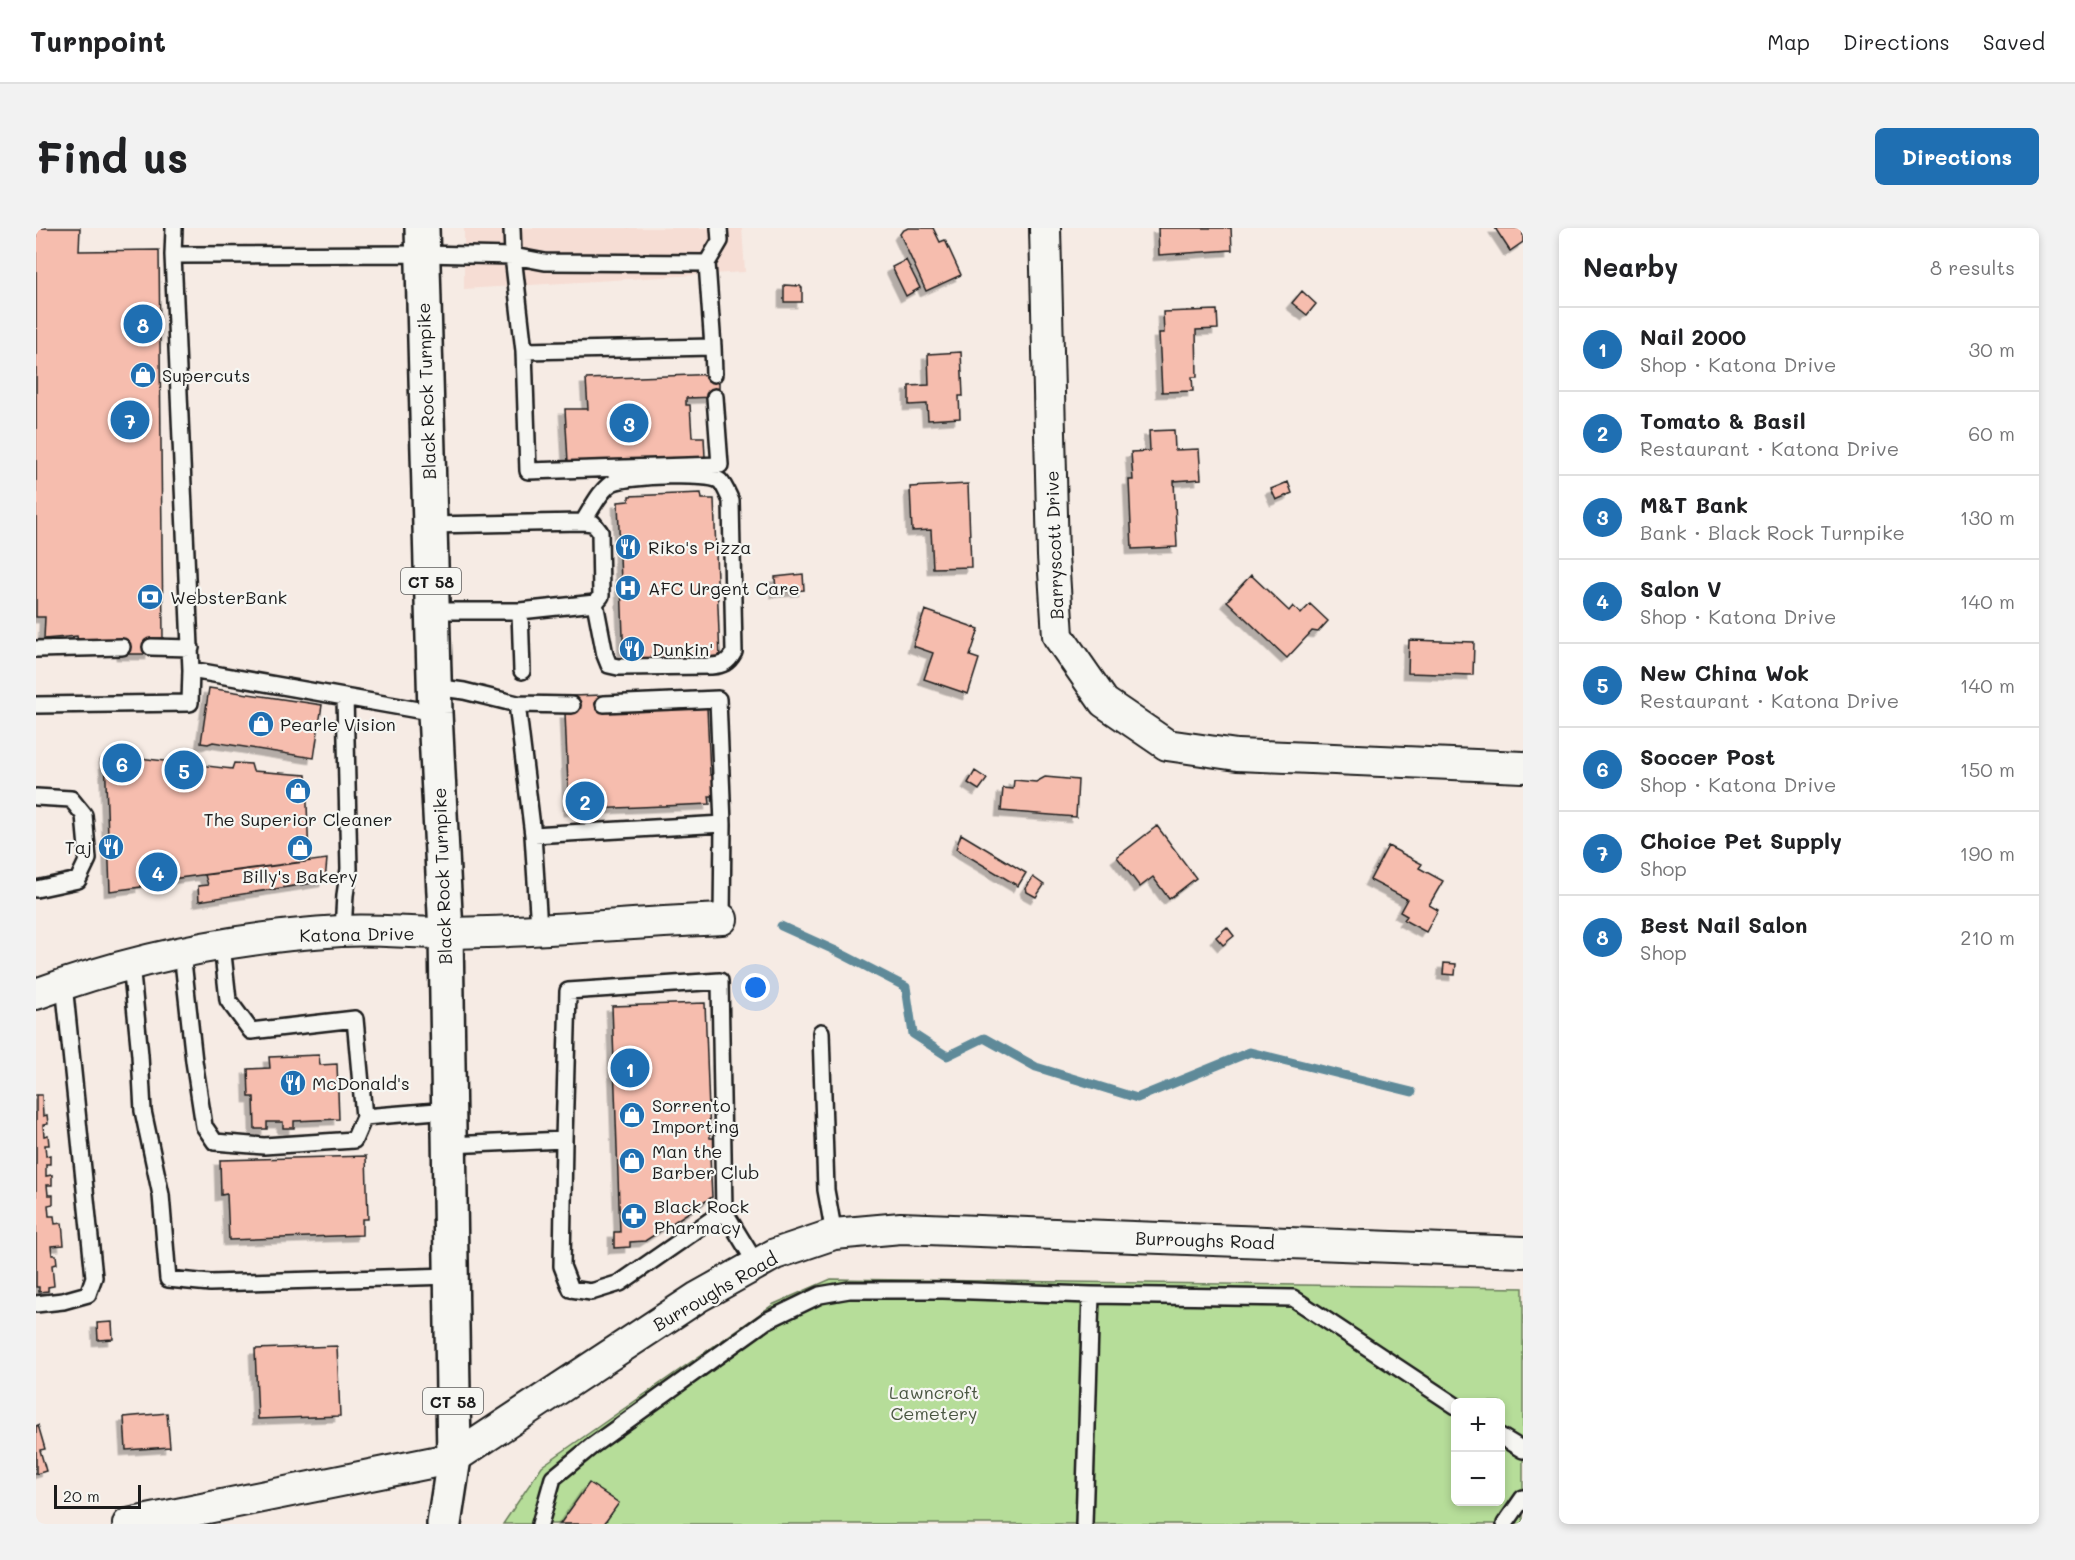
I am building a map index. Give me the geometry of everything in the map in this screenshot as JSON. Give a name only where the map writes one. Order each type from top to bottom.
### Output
[{"type":"main road","name":"Black Rock Turnpike","points":[[422,241],[435,700],[446,933],[454,1458],[444,1524]]},
{"type":"street","name":"Barryscott Drive","points":[[1045,228],[1053,556],[1058,636],[1104,702],[1167,745],[1238,755],[1523,767]]},
{"type":"street","name":"Katona Drive","points":[[36,994],[131,964],[182,952],[343,931],[446,933],[722,919]]},
{"type":"street","name":"Burroughs Road","points":[[128,1524],[205,1516],[454,1458],[698,1297],[775,1254],[834,1234],[901,1228],[1523,1252]]},
{"type":"lane","points":[[36,705],[190,703],[191,648],[173,255],[174,228]]},
{"type":"lane","points":[[512,228],[524,351],[528,471],[720,465],[715,397]]},
{"type":"lane","points":[[714,374],[707,263],[720,241],[719,228]]},
{"type":"lane","points":[[173,255],[422,241],[545,262],[707,263]]},
{"type":"lane","points":[[524,351],[713,347]]},
{"type":"lane","points":[[583,522],[604,491],[614,482],[656,476],[709,477],[720,481],[731,501],[734,652],[730,661],[711,666],[618,667],[609,665],[605,656],[595,603]]},
{"type":"lane","points":[[430,525],[583,522],[593,523],[600,532],[601,596],[595,603],[520,611],[432,611]]},
{"type":"lane","points":[[520,611],[522,670]]},
{"type":"lane","points":[[36,649],[122,647]]},
{"type":"lane","points":[[151,647],[191,648]]},
{"type":"lane","points":[[191,670],[345,697],[435,700],[464,692],[517,704],[572,705]]},
{"type":"lane","points":[[343,931],[349,869],[345,697]]},
{"type":"lane","points":[[604,704],[718,699],[723,824],[722,919]]},
{"type":"lane","points":[[517,704],[533,835],[539,928]]},
{"type":"lane","points":[[36,798],[71,799],[84,815],[88,859],[78,880],[36,889]]},
{"type":"lane","points":[[533,835],[723,824]]},
{"type":"lane","points":[[182,952],[204,1126],[215,1142],[264,1146],[354,1140],[364,1117],[355,1019],[251,1031],[228,1000],[222,945]]},
{"type":"lane","points":[[131,964],[143,1111],[161,1195],[168,1279],[210,1282],[451,1276]]},
{"type":"lane","points":[[724,1210],[620,1283],[591,1292],[571,1289],[562,1266],[568,991],[720,981],[724,1210],[757,1264]]},
{"type":"lane","points":[[36,1304],[63,1301],[88,1294],[94,1277],[64,984]]},
{"type":"lane","points":[[821,1032],[826,1190],[834,1234]]},
{"type":"lane","points":[[364,1117],[448,1110]]},
{"type":"lane","points":[[449,1145],[564,1140]]},
{"type":"lane","points":[[540,1524],[553,1478],[592,1446],[766,1322],[820,1295],[849,1290],[1293,1298],[1451,1403]]},
{"type":"lane","points":[[1084,1524],[1091,1296]]},
{"type":"lane","points":[[1505,1439],[1523,1450]]},
{"type":"lane","points":[[1505,1524],[1523,1498]]},
{"type":"shaded area","points":[[464,228],[742,228],[745,272],[464,289]]},
{"type":"green space","name":"Lawncroft Cemetery","points":[[831,1279],[1523,1288],[1523,1524],[503,1524],[542,1466],[774,1304]]},
{"type":"building","points":[[36,228],[80,228],[79,251],[159,250],[163,638],[152,638],[151,654],[122,654],[120,639],[78,641],[77,636],[44,639],[45,617],[36,617]]},
{"type":"building","points":[[908,228],[933,228],[940,242],[945,240],[961,275],[926,291],[900,234]]},
{"type":"building","points":[[1158,228],[1231,228],[1232,250],[1159,255]]},
{"type":"building","points":[[1495,228],[1523,228],[1523,242],[1510,251]]},
{"type":"building","points":[[906,260],[920,288],[906,296],[892,267]]},
{"type":"building","points":[[784,285],[800,286],[802,302],[784,302]]},
{"type":"building","points":[[1302,291],[1316,304],[1307,315],[1292,303]]},
{"type":"building","points":[[1217,310],[1218,329],[1196,330],[1197,377],[1192,377],[1193,391],[1162,392],[1159,333],[1164,333],[1163,312]]},
{"type":"building","points":[[961,352],[963,396],[959,396],[960,418],[928,420],[927,404],[909,405],[909,386],[929,385],[928,354]]},
{"type":"building","points":[[719,374],[719,397],[686,398],[686,405],[690,405],[692,437],[704,437],[705,457],[568,462],[565,409],[588,409],[586,379]]},
{"type":"building","points":[[1174,430],[1175,450],[1199,449],[1201,479],[1174,481],[1177,547],[1132,549],[1129,480],[1133,480],[1131,452],[1150,451],[1149,431]]},
{"type":"building","points":[[1288,482],[1292,493],[1276,500],[1271,489]]},
{"type":"building","points":[[968,484],[971,567],[933,568],[931,530],[912,531],[910,487]]},
{"type":"building","points":[[701,493],[702,499],[714,499],[720,660],[624,663],[618,502],[629,501],[629,496]]},
{"type":"building","points":[[803,574],[804,590],[776,592],[775,577]]},
{"type":"building","points":[[1251,575],[1289,611],[1293,606],[1301,614],[1310,604],[1328,621],[1318,632],[1312,631],[1287,658],[1227,601]]},
{"type":"building","points":[[925,610],[979,629],[970,656],[979,659],[968,694],[924,679],[933,653],[913,646]]},
{"type":"building","points":[[1409,640],[1474,642],[1473,675],[1408,673]]},
{"type":"building","name":"Pearle Vision","points":[[209,688],[322,705],[314,758],[213,742],[201,743]]},
{"type":"building","points":[[604,695],[605,712],[707,707],[710,775],[717,774],[718,796],[709,796],[710,804],[569,810],[565,713],[573,713],[572,696]]},
{"type":"building","points":[[105,754],[232,769],[234,763],[251,764],[253,771],[306,775],[309,861],[141,883],[141,887],[110,891]]},
{"type":"building","points":[[975,771],[987,779],[979,790],[968,783]]},
{"type":"building","points":[[1045,777],[1078,780],[1076,817],[1001,811],[1003,788],[1013,789],[1014,780],[1036,782]]},
{"type":"building","points":[[1157,826],[1196,878],[1169,899],[1153,877],[1140,887],[1117,857]]},
{"type":"building","points":[[961,834],[1026,873],[1018,886],[956,849]]},
{"type":"building","points":[[1388,846],[1422,864],[1419,868],[1443,881],[1429,905],[1438,910],[1426,932],[1404,920],[1407,916],[1400,912],[1407,899],[1370,880]]},
{"type":"building","points":[[327,859],[325,881],[199,901],[198,886],[208,885],[205,875]]},
{"type":"building","points":[[1033,877],[1044,885],[1036,897],[1027,892],[1026,888]]},
{"type":"building","points":[[1227,927],[1234,936],[1223,945],[1216,937]]},
{"type":"building","points":[[1444,963],[1456,964],[1455,975],[1443,974]]},
{"type":"building","points":[[705,1003],[710,1138],[715,1138],[716,1157],[710,1157],[712,1197],[645,1241],[630,1242],[630,1247],[614,1248],[614,1232],[620,1232],[612,1006]]},
{"type":"building","name":"McDonald's","points":[[319,1055],[320,1065],[337,1064],[339,1119],[294,1121],[294,1128],[283,1128],[283,1122],[267,1122],[267,1129],[255,1129],[254,1097],[249,1097],[248,1069],[270,1068],[269,1057]]},
{"type":"building","points":[[36,1095],[42,1095],[43,1116],[47,1115],[48,1124],[43,1125],[44,1136],[48,1135],[49,1145],[45,1145],[46,1156],[50,1155],[50,1164],[46,1164],[46,1176],[52,1175],[52,1185],[47,1185],[48,1195],[53,1195],[53,1204],[48,1205],[49,1216],[54,1216],[55,1224],[62,1223],[64,1245],[51,1246],[52,1255],[56,1255],[57,1264],[52,1265],[54,1286],[48,1287],[48,1291],[39,1292],[39,1287],[36,1287]]},
{"type":"building","points":[[366,1156],[368,1219],[362,1219],[362,1235],[229,1240],[227,1194],[221,1195],[220,1160]]},
{"type":"building","points":[[112,1322],[113,1339],[98,1340],[97,1323]]},
{"type":"building","points":[[337,1346],[340,1416],[258,1419],[255,1349]]},
{"type":"building","points":[[167,1413],[170,1447],[126,1450],[124,1417]]},
{"type":"building","points":[[38,1425],[45,1449],[40,1450],[46,1471],[36,1474],[36,1426]]},
{"type":"building","points":[[589,1483],[619,1503],[604,1524],[560,1524]]},
{"type":"waterway","points":[[781,926],[906,987],[913,1034],[947,1056],[984,1038],[1036,1067],[1137,1098],[1250,1052],[1412,1092]]},
{"type":"place","name":"Best Nail Salon","points":[[143,324]]},
{"type":"place","name":"Supercuts","points":[[143,375]]},
{"type":"place","name":"Choice Pet Supply","points":[[130,420]]},
{"type":"place","name":"M&T Bank","points":[[629,423]]},
{"type":"place","name":"Riko's Pizza","points":[[628,547]]},
{"type":"place","name":"AFC Urgent Care","points":[[628,588]]},
{"type":"place","name":"WebsterBank","points":[[150,597]]},
{"type":"place","name":"Dunkin'","points":[[632,649]]},
{"type":"place","name":"Pearle Vision","points":[[261,724]]},
{"type":"place","name":"Soccer Post","points":[[122,763]]},
{"type":"place","name":"New China Wok","points":[[184,770]]},
{"type":"place","name":"The Superior Cleaner","points":[[298,791]]},
{"type":"place","name":"Tomato & Basil","points":[[585,801]]},
{"type":"place","name":"Taj","points":[[111,847]]},
{"type":"place","name":"Billy's Bakery","points":[[300,848]]},
{"type":"place","name":"Salon V","points":[[158,872]]},
{"type":"place","name":"Nail 2000","points":[[630,1068]]},
{"type":"place","name":"McDonald's","points":[[293,1083]]},
{"type":"place","name":"Sorrento Importing","points":[[632,1115]]},
{"type":"place","name":"Man the Barber Club","points":[[632,1161]]},
{"type":"place","name":"Black Rock Pharmacy","points":[[634,1216]]}]
